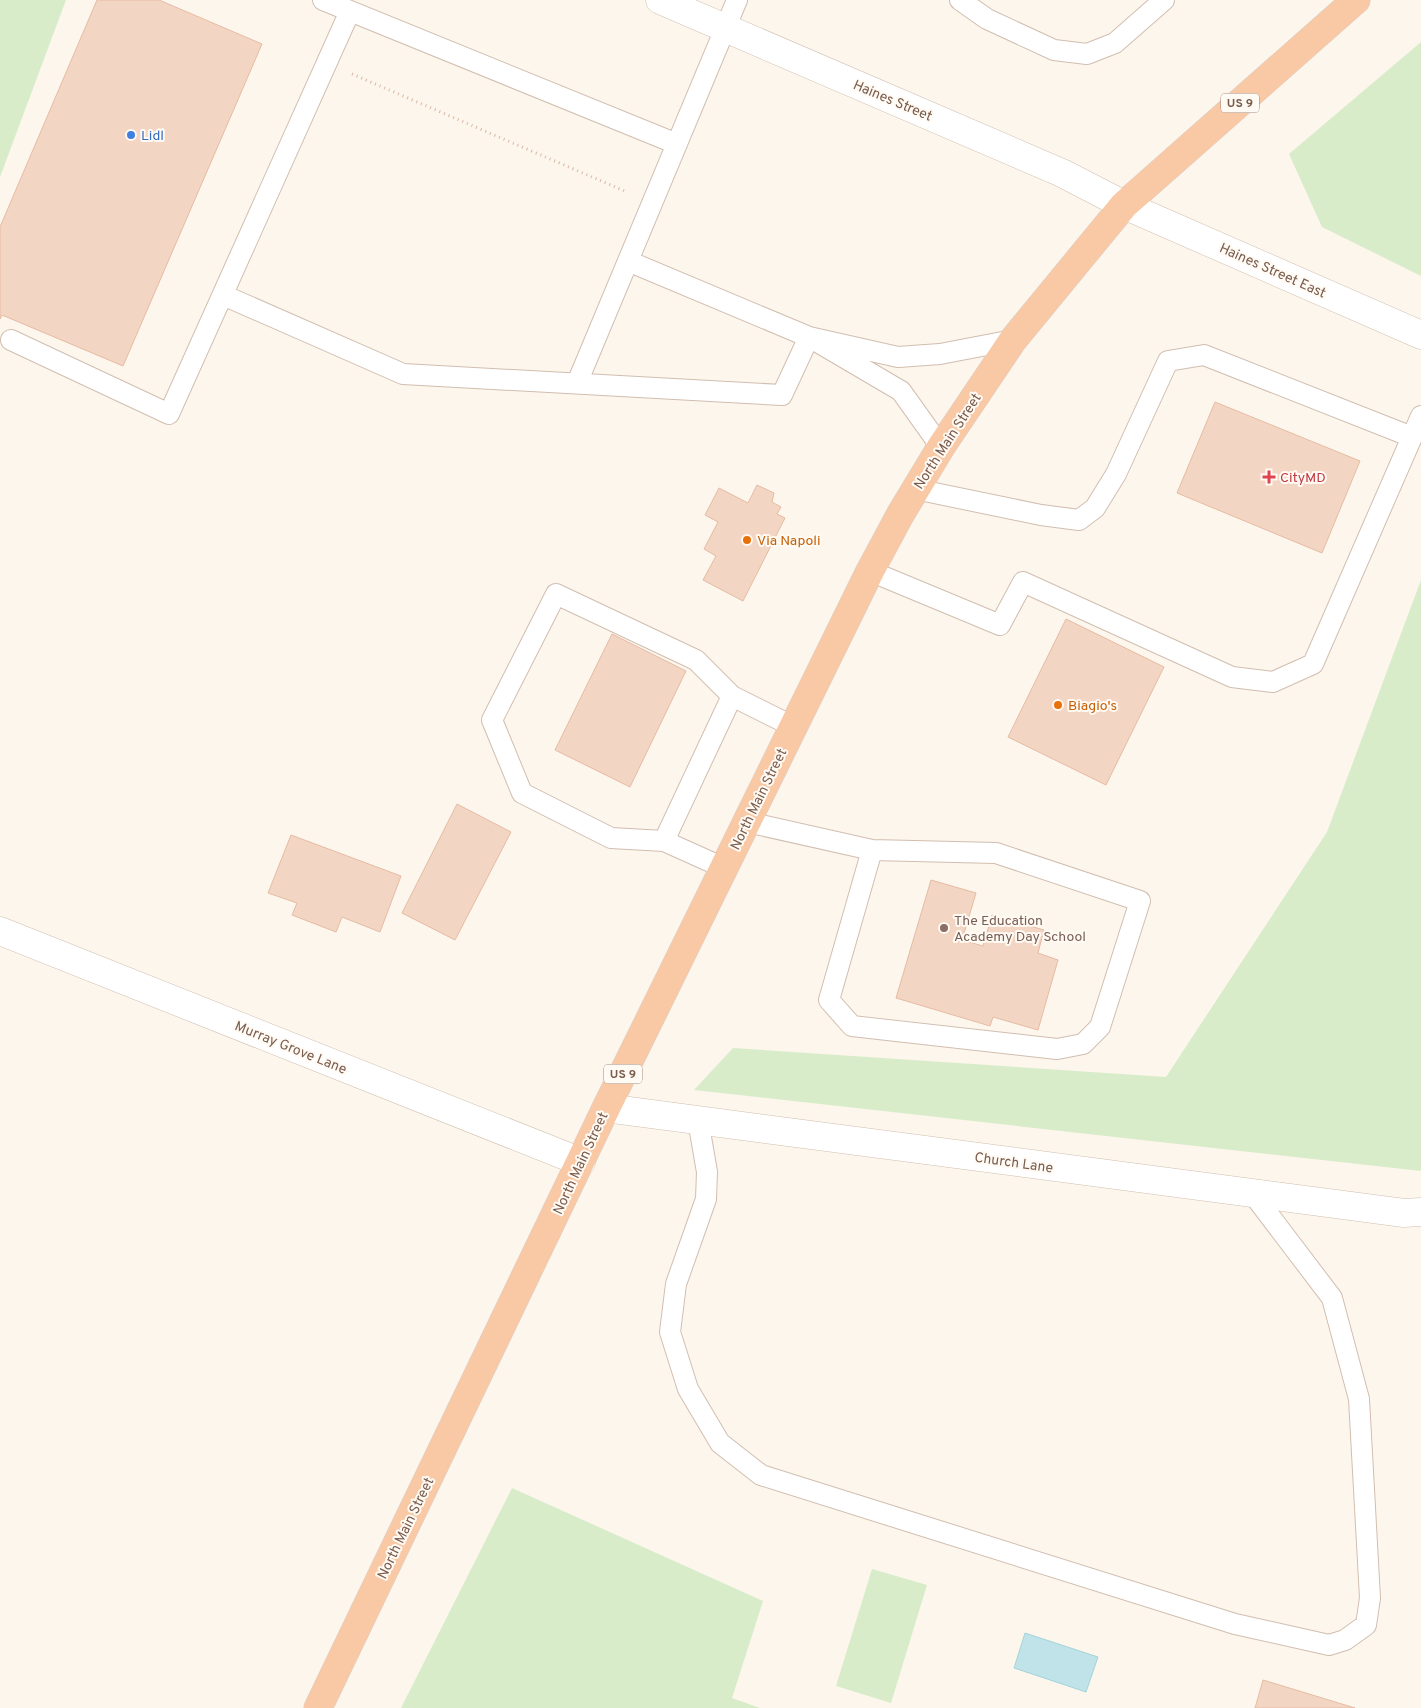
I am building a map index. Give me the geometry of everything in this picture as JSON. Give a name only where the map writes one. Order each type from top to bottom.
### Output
[{"type":"highway","name":"North Main Street","points":[[318,1708],[606,1108],[870,571],[915,489],[1013,340],[1124,205],[1356,0]]},
{"type":"street","name":"Haines Street","points":[[660,0],[1062,173],[1124,205]]},
{"type":"street","name":"Haines Street East","points":[[1124,205],[1421,335]]},
{"type":"street","name":"Murray Grove Lane","points":[[0,931],[581,1162]]},
{"type":"street","name":"Church Lane","points":[[606,1108],[1404,1214],[1421,1212]]},
{"type":"lane","points":[[323,0],[677,144]]},
{"type":"lane","points":[[577,383],[737,0]]},
{"type":"lane","points":[[960,0],[987,19],[1054,50],[1087,54],[1115,43],[1164,0]]},
{"type":"lane","points":[[11,340],[169,414],[350,11]]},
{"type":"lane","points":[[628,261],[809,337],[901,391],[941,447]]},
{"type":"lane","points":[[222,295],[403,374],[782,395],[809,337]]},
{"type":"lane","points":[[809,337],[898,357],[940,354],[1013,340]]},
{"type":"lane","points":[[915,489],[1041,515],[1079,520],[1095,508],[1116,474],[1168,361],[1204,355],[1412,437]]},
{"type":"lane","points":[[870,571],[1000,625],[1023,582],[1232,677],[1273,682],[1313,664],[1421,416]]},
{"type":"lane","points":[[724,868],[664,841],[611,838],[522,793],[492,720],[556,594],[696,660],[732,696],[794,727]]},
{"type":"lane","points":[[664,841],[732,696]]},
{"type":"lane","points":[[747,822],[872,850],[996,853],[1140,901],[1100,1027],[1083,1044],[1057,1049],[852,1026],[829,1000],[872,850]]},
{"type":"lane","points":[[698,1120],[707,1172],[706,1199],[676,1284],[670,1332],[688,1389],[720,1443],[761,1475],[1235,1624],[1329,1645],[1345,1640],[1366,1625],[1370,1598],[1359,1399],[1332,1298],[1253,1194]]},
{"type":"path","points":[[352,73],[629,193]]},
{"type":"green space","points":[[0,0],[66,0],[0,177]]},
{"type":"green space","points":[[1421,42],[1421,276],[1322,227],[1289,154]]},
{"type":"green space","points":[[1421,580],[1421,1171],[694,1090],[733,1048],[1166,1077],[1327,832]]},
{"type":"green space","points":[[512,1488],[763,1601],[732,1698],[760,1708],[401,1708]]},
{"type":"green space","points":[[872,1569],[927,1585],[891,1703],[836,1686]]},
{"type":"water","points":[[1025,1633],[1098,1657],[1086,1692],[1014,1668]]},
{"type":"building","name":"Lidl","points":[[97,0],[159,0],[262,44],[123,366],[2,315],[0,319],[0,227]]},
{"type":"building","name":"CityMD","points":[[1215,402],[1360,461],[1322,553],[1177,493]]},
{"type":"building","points":[[757,485],[774,493],[772,502],[781,507],[777,514],[785,518],[743,601],[703,580],[716,556],[704,549],[718,522],[705,515],[719,488],[748,503]]},
{"type":"building","points":[[1066,619],[1164,667],[1106,785],[1008,737]]},
{"type":"building","points":[[612,634],[686,671],[630,787],[555,750]]},
{"type":"building","points":[[457,804],[511,832],[455,940],[402,913]]},
{"type":"building","points":[[291,835],[401,876],[380,932],[342,917],[336,932],[292,915],[297,903],[268,893]]},
{"type":"building","points":[[931,880],[976,893],[962,940],[983,946],[992,915],[1044,930],[1038,953],[1058,960],[1038,1030],[993,1017],[990,1026],[896,998]]},
{"type":"building","points":[[1263,1680],[1355,1708],[1255,1708]]},
{"type":"place","name":"Lidl","points":[[131,135]]},
{"type":"place","name":"CityMD","points":[[1269,477]]},
{"type":"place","name":"Via Napoli","points":[[747,540]]},
{"type":"place","name":"Biagio's","points":[[1058,705]]},
{"type":"place","name":"The Education Academy Day School","points":[[944,928]]}]
